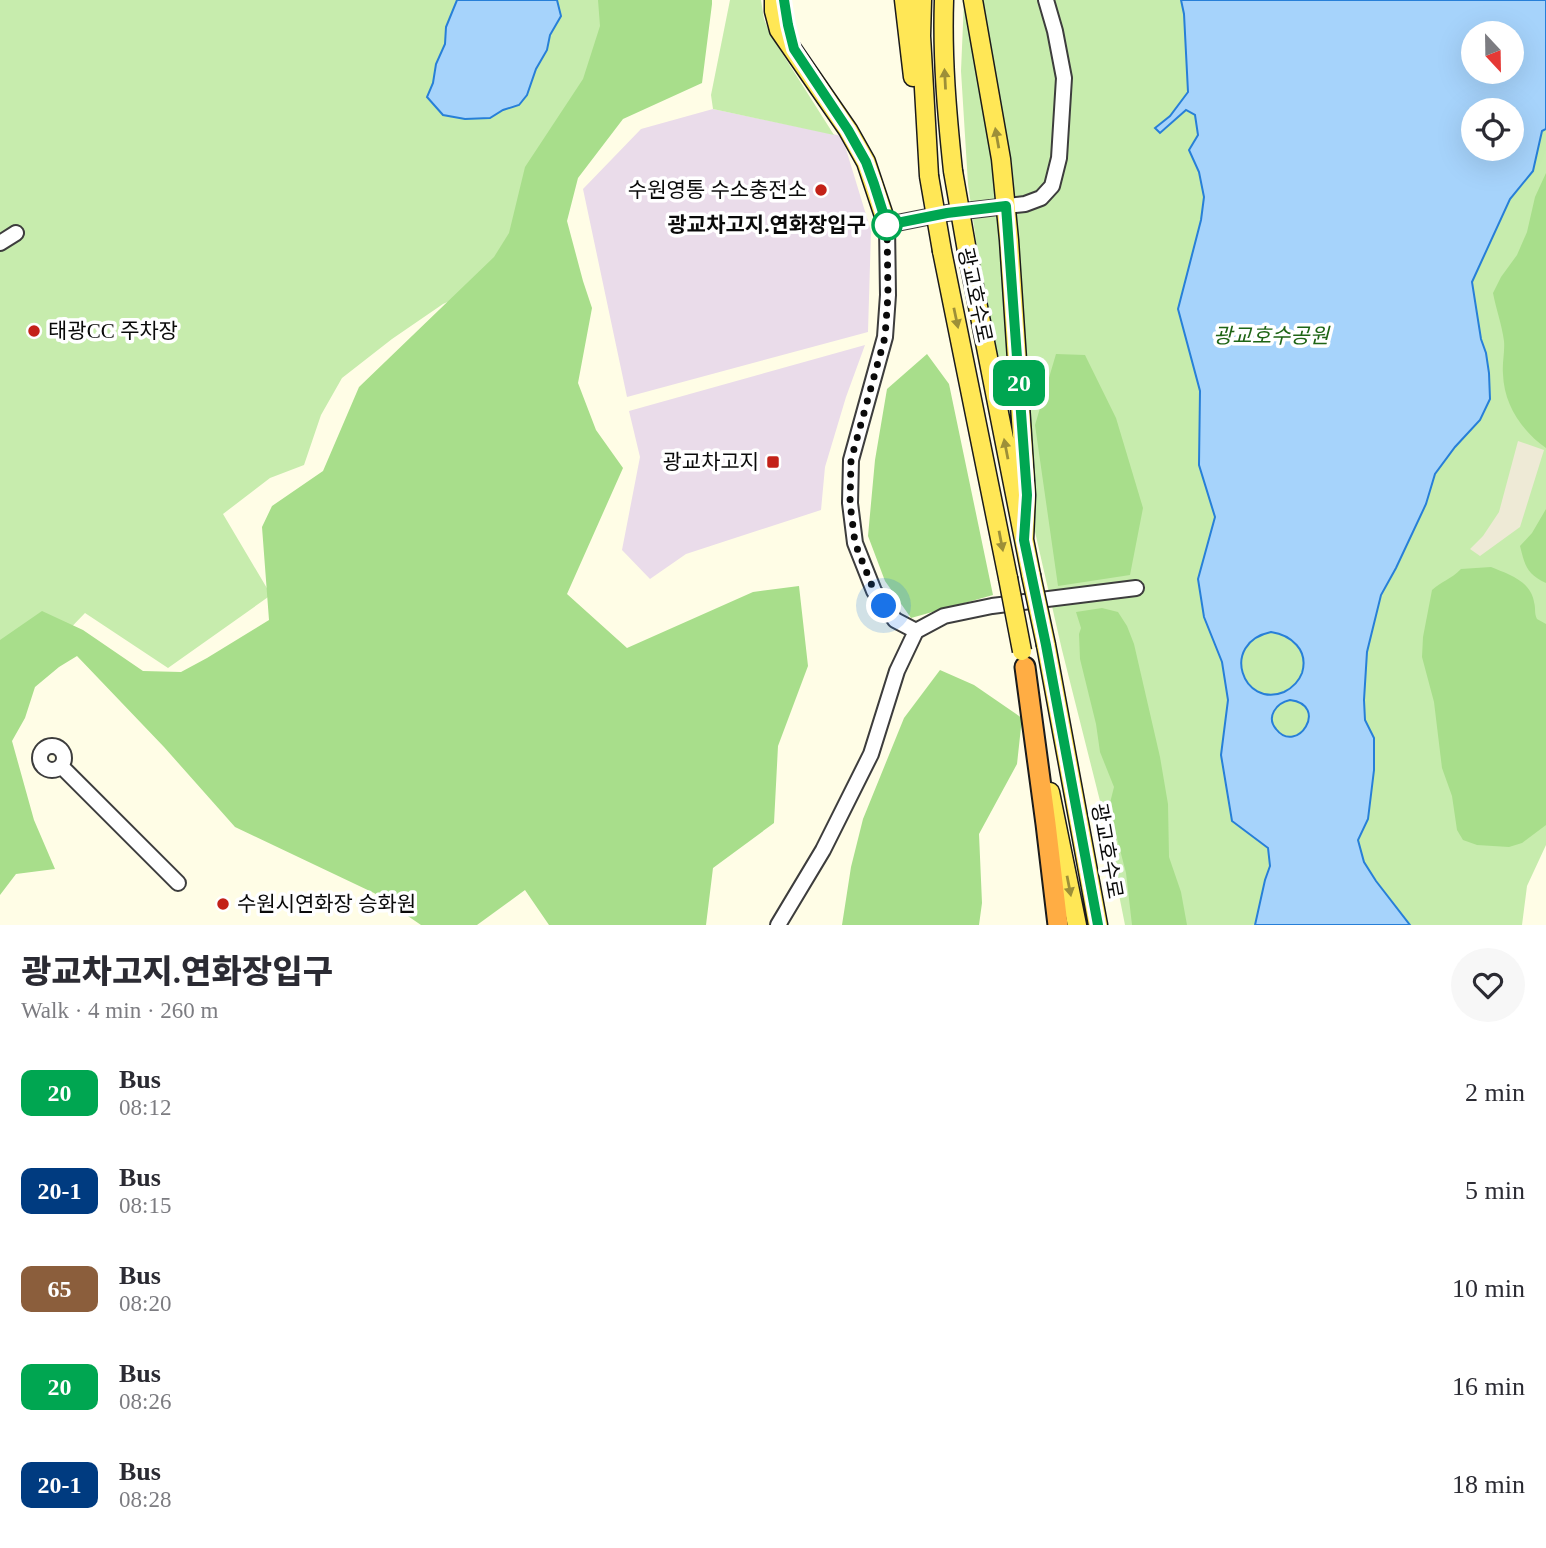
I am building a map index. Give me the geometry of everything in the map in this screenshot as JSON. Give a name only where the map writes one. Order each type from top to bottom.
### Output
[{"type":"highway","points":[[1023,659],[1058,925]]},
{"type":"main road","points":[[774,0],[779,30],[848,130],[866,162],[887,225]]},
{"type":"main road","points":[[784,0],[794,49]]},
{"type":"main road","points":[[904,0],[914,86],[925,105]]},
{"type":"main road","name":"광교호수로","points":[[922,0],[921,36],[929,176],[1077,925]]},
{"type":"main road","name":"광교호수로","points":[[944,0],[946,108],[953,171],[1098,925]]},
{"type":"main road","points":[[973,0],[1001,159],[1006,206],[1027,495],[1024,540]]},
{"type":"street","points":[[916,631],[895,620],[874,591],[855,543],[850,503],[851,460],[885,337],[888,295],[887,225],[947,213],[1025,204],[1041,198],[1052,186],[1059,158],[1064,78],[1046,0]]},
{"type":"street","points":[[0,243],[16,233]]},
{"type":"street","points":[[778,925],[823,850],[871,754],[897,671],[916,631],[944,616],[992,606],[1136,588]]},
{"type":"street","points":[[61,766],[178,883]]},
{"type":"shaded area","points":[[713,109],[842,136],[871,231],[868,332],[627,397],[583,189],[641,129]]},
{"type":"shaded area","points":[[865,345],[825,467],[821,510],[686,554],[650,579],[622,550],[640,457],[629,411]]},
{"type":"shaded area","points":[[1518,441],[1544,450],[1520,527],[1480,556],[1470,549],[1483,536],[1499,512]]},
{"type":"green space","points":[[0,0],[632,0],[492,282],[443,304],[342,378],[321,415],[304,465],[270,478],[223,514],[271,595],[168,668],[85,613],[0,701]]},
{"type":"green space","points":[[598,0],[712,0],[712,4],[702,83],[623,119],[578,178],[567,221],[592,308],[578,383],[596,430],[623,468],[567,594],[627,648],[753,592],[799,586],[808,666],[778,746],[774,823],[713,868],[706,925],[549,925],[525,890],[477,925],[421,925],[374,893],[235,827],[164,747],[77,656],[35,687],[25,718],[12,741],[34,820],[55,869],[16,874],[0,895],[0,640],[42,611],[83,630],[143,671],[181,672],[269,620],[262,527],[272,506],[323,471],[359,387],[494,257],[509,233],[525,167],[583,79],[600,26]]},
{"type":"green space","points":[[730,0],[761,0],[770,34],[834,135],[713,109],[711,95]]},
{"type":"green space","name":"광교호수공원","points":[[964,0],[1546,0],[1546,845],[1527,886],[1522,925],[1125,925],[1102,809],[1062,650],[988,326],[968,184],[961,71]]},
{"type":"green space","points":[[1546,173],[1546,448],[1522,425],[1507,396],[1503,374],[1504,341],[1493,293],[1517,255],[1527,232],[1535,197]]},
{"type":"green space","points":[[927,354],[949,384],[993,595],[911,618],[885,581],[868,536],[875,460],[887,389]]},
{"type":"green space","points":[[1056,354],[1085,355],[1116,418],[1143,508],[1130,575],[1058,586],[1035,425]]},
{"type":"green space","points":[[1546,509],[1546,583],[1528,569],[1520,546],[1532,533]]},
{"type":"green space","points":[[1491,567],[1524,584],[1532,595],[1537,619],[1546,624],[1546,825],[1522,843],[1509,847],[1477,845],[1463,840],[1457,830],[1452,796],[1442,768],[1434,702],[1422,657],[1432,590],[1461,569]]},
{"type":"green space","points":[[1102,608],[1118,612],[1134,644],[1168,804],[1169,857],[1181,892],[1187,925],[1132,925],[1126,873],[1109,807],[1114,787],[1100,752],[1080,659],[1081,628],[1076,612]]},
{"type":"green space","points":[[940,670],[974,685],[1022,718],[1017,764],[979,834],[982,903],[979,925],[842,925],[851,867],[863,819],[904,718]]},
{"type":"water","points":[[457,0],[557,0],[561,16],[550,35],[547,50],[536,69],[527,95],[519,105],[490,118],[465,119],[443,115],[427,97],[445,44],[446,27]]},
{"type":"water","points":[[1181,0],[1546,0],[1546,129],[1542,131],[1533,171],[1510,199],[1472,282],[1481,339],[1486,353],[1490,399],[1480,420],[1435,474],[1426,504],[1381,595],[1367,652],[1365,720],[1374,738],[1374,770],[1368,819],[1358,840],[1364,862],[1410,925],[1255,925],[1270,866],[1268,848],[1232,821],[1221,755],[1228,700],[1222,662],[1204,617],[1198,579],[1215,517],[1199,465],[1200,391],[1178,309],[1201,220],[1204,197],[1199,172],[1189,150],[1198,135],[1195,115],[1186,110],[1160,133],[1155,128],[1170,116],[1188,92]],"holes":[[[1271,632],[1285,636],[1297,645],[1303,657],[1303,665],[1302,673],[1292,686],[1284,692],[1270,695],[1257,691],[1248,683],[1241,660],[1245,648],[1255,638]],[[1290,700],[1302,704],[1308,710],[1309,718],[1306,726],[1293,737],[1284,736],[1276,729],[1272,720],[1277,707]]]},
{"type":"bus line","name":"20","points":[[784,0],[794,49],[866,162],[887,225],[978,208],[1006,206],[1027,495],[1024,540],[1098,925]]},
{"type":"place","name":"수원영통 수소충전소","points":[[821,190]]},
{"type":"place","name":"광교차고지.연화장입구","points":[[887,225]]},
{"type":"place","name":"태광CC 주차장","points":[[34,331]]},
{"type":"place","name":"광교차고지","points":[[773,462]]},
{"type":"place","name":"수원시연화장 승화원","points":[[223,904]]},
{"type":"route","points":[[884,606],[874,591],[855,543],[850,503],[851,460],[885,337],[888,295],[887,225]]}]
